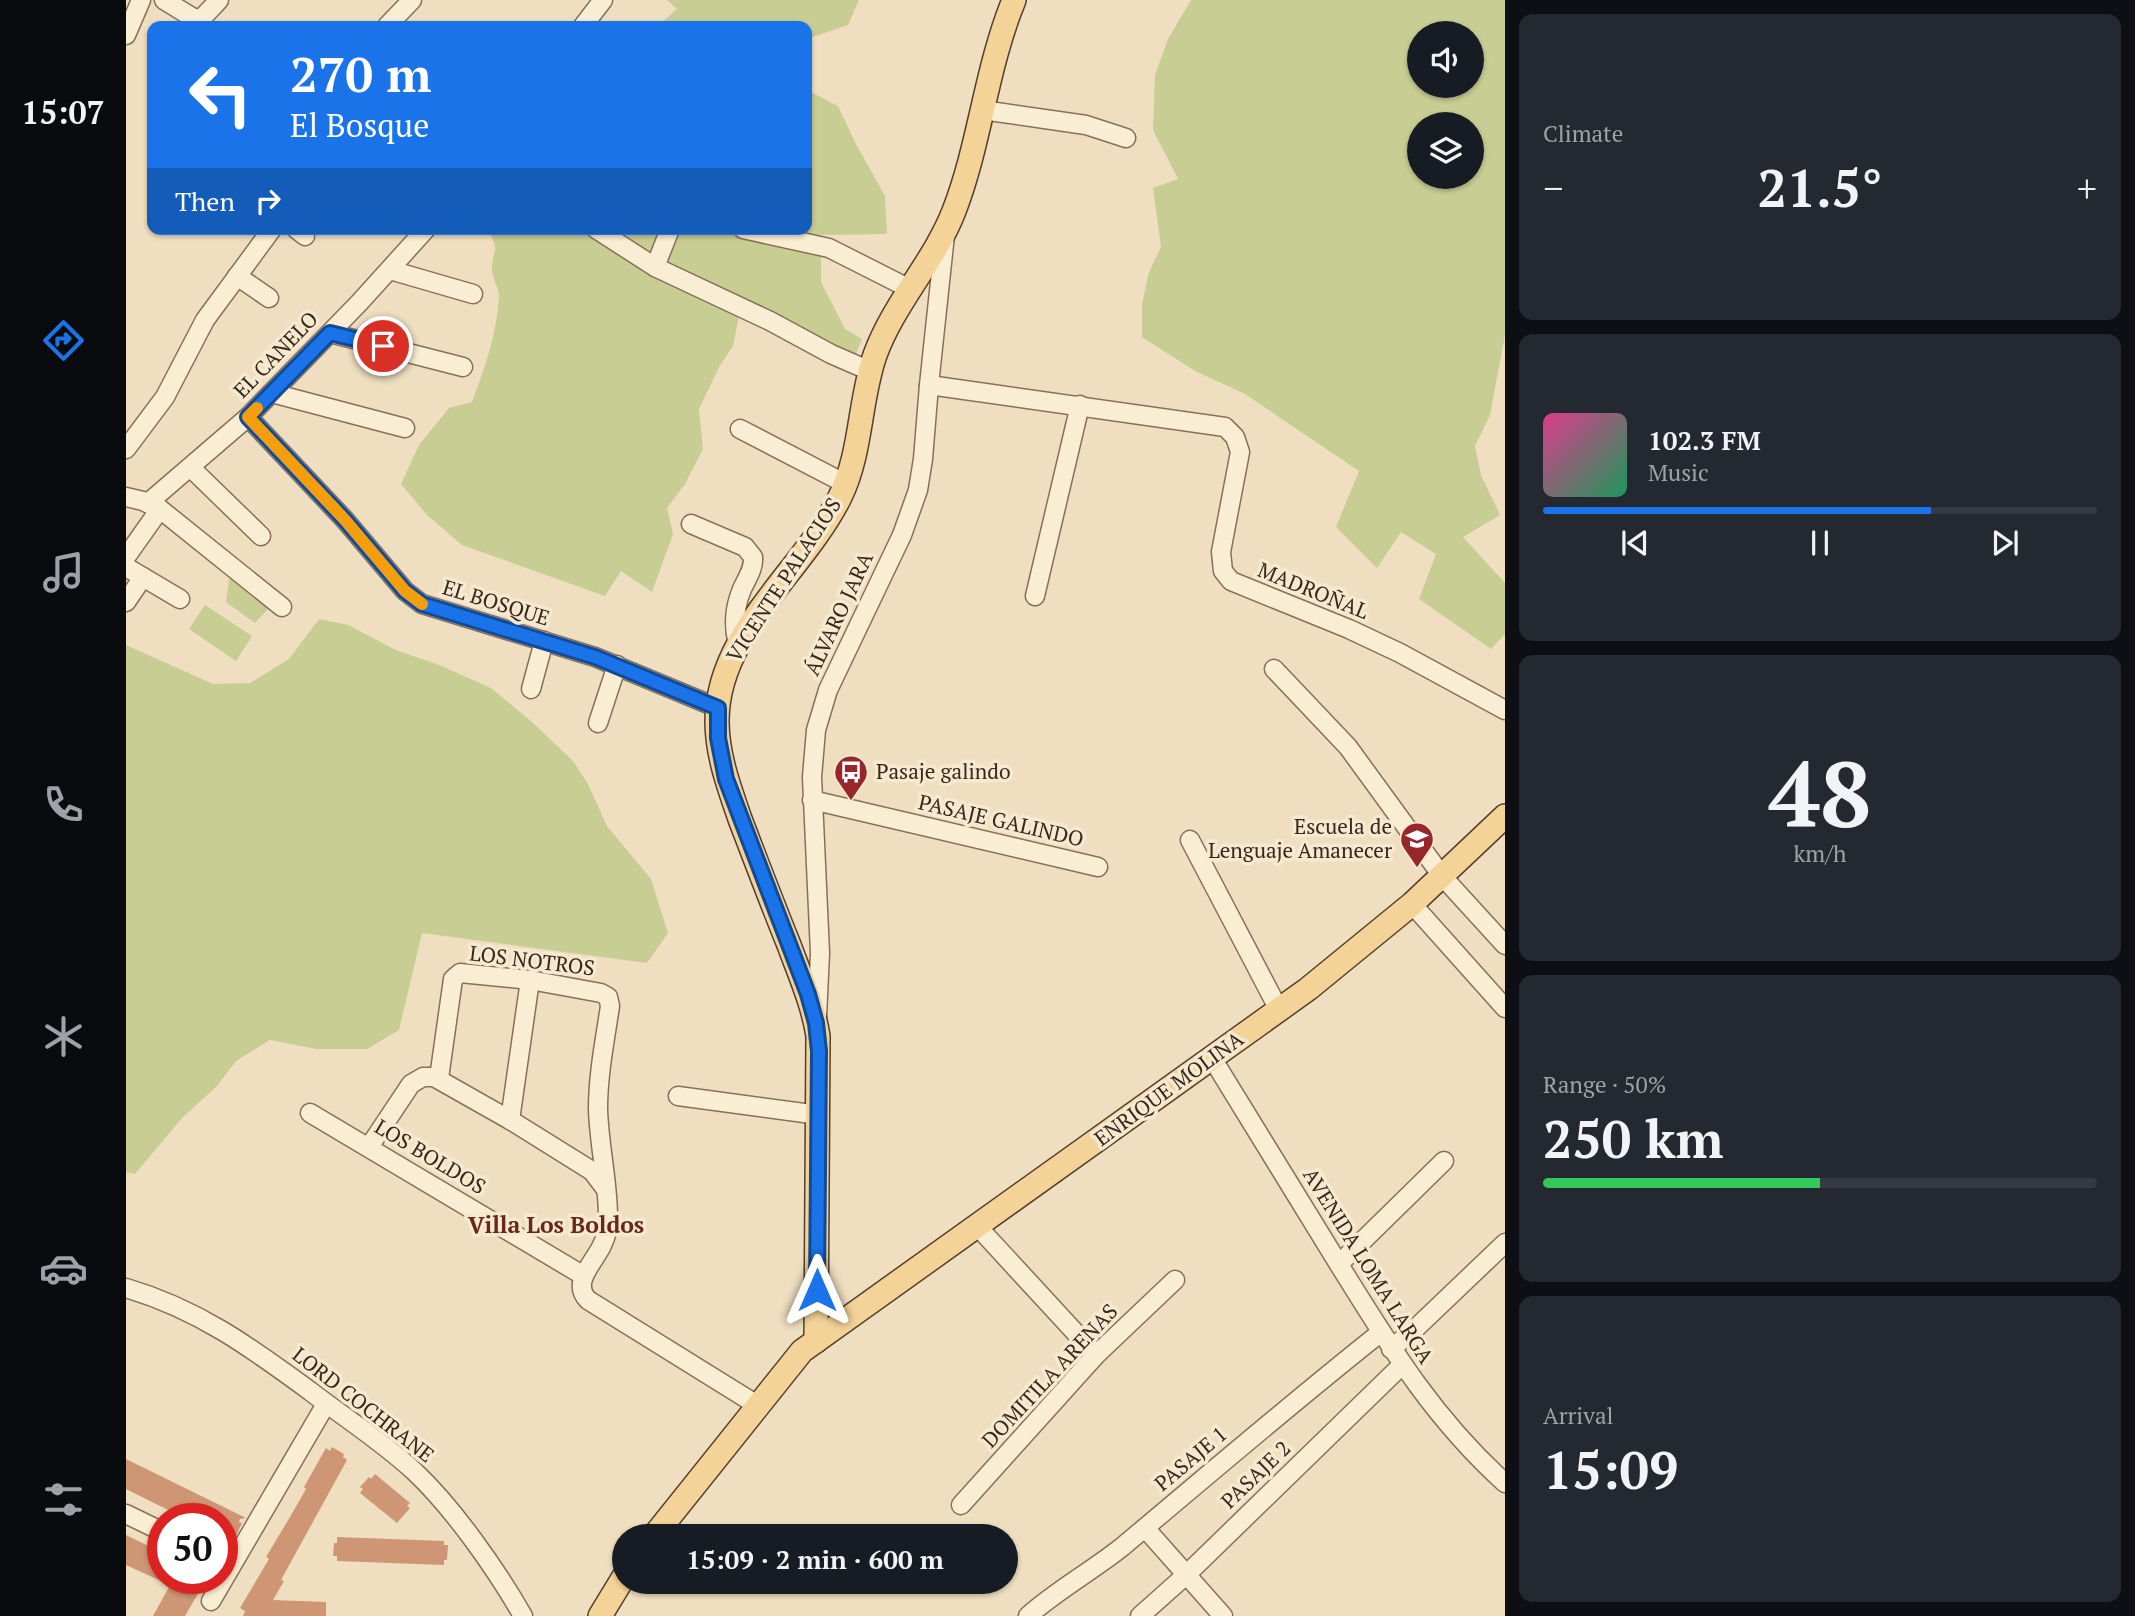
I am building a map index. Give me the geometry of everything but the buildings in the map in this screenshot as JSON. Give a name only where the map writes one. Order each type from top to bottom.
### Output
[{"type":"main road","name":"VICENTE PALACIOS","points":[[816,1341],[819,1051],[816,1023],[808,994],[726,779],[718,738],[718,708],[727,668],[738,644],[832,513],[845,484],[858,445],[870,371],[882,338],[946,228],[957,203],[998,48],[1014,0]]},
{"type":"main road","name":"ENRIQUE MOLINA","points":[[816,1341],[1308,989],[1412,904],[1505,816]]},
{"type":"main road","points":[[663,1524],[802,1351],[816,1341]]},
{"type":"main road","points":[[600,1616],[613,1594]]},
{"type":"street","points":[[126,35],[141,0]]},
{"type":"street","points":[[164,0],[195,19],[203,17],[219,0]]},
{"type":"street","points":[[392,21],[412,0]]},
{"type":"street","points":[[587,21],[603,0]]},
{"type":"street","points":[[982,110],[1086,125],[1126,138]]},
{"type":"street","name":"ÁLVARO JARA","points":[[816,1023],[820,953],[812,800],[813,753],[821,709],[914,505],[923,459],[946,228]]},
{"type":"street","points":[[126,449],[165,397],[197,334],[268,235]]},
{"type":"street","name":"EL CANELO","points":[[126,557],[154,506],[190,467],[272,393],[390,271],[421,235]]},
{"type":"street","points":[[605,235],[655,267],[870,371]]},
{"type":"street","points":[[655,267],[668,235]]},
{"type":"street","points":[[770,235],[829,248],[911,289]]},
{"type":"street","points":[[390,271],[473,294]]},
{"type":"street","points":[[237,276],[269,299]]},
{"type":"street","points":[[330,333],[463,367]]},
{"type":"street","name":"MADROÑAL","points":[[929,385],[1225,427],[1235,437],[1240,452],[1221,552],[1223,570],[1231,581],[1400,653],[1505,710]]},
{"type":"street","points":[[272,393],[405,428]]},
{"type":"street","points":[[1035,596],[1080,405]]},
{"type":"street","name":"EL BOSQUE","points":[[248,417],[345,520],[413,598],[430,607],[618,665],[718,708]]},
{"type":"street","points":[[740,429],[845,484]]},
{"type":"street","points":[[190,467],[261,536]]},
{"type":"street","points":[[126,497],[154,506],[282,607]]},
{"type":"street","points":[[691,524],[745,547],[753,557],[736,617],[738,644]]},
{"type":"street","points":[[126,567],[180,598]]},
{"type":"street","points":[[126,602],[144,577]]},
{"type":"street","points":[[531,689],[544,641]]},
{"type":"street","points":[[598,723],[618,665]]},
{"type":"street","points":[[1274,669],[1348,747],[1442,876],[1505,945]]},
{"type":"street","name":"PASAJE GALINDO","points":[[812,800],[1098,867]]},
{"type":"street","points":[[1190,840],[1279,1010]]},
{"type":"street","points":[[1412,904],[1505,1009]]},
{"type":"street","name":"LOS NOTROS","points":[[439,1079],[453,979],[456,975],[463,973],[530,980],[605,994],[610,1002],[598,1108],[608,1216],[606,1234],[599,1252],[584,1276]]},
{"type":"street","points":[[510,1120],[530,980]]},
{"type":"street","name":"AVENIDA LOMA LARGA","points":[[1212,1058],[1402,1365],[1441,1417],[1505,1483]]},
{"type":"street","points":[[369,1147],[411,1084],[428,1076],[439,1079],[510,1120],[592,1171],[605,1188]]},
{"type":"street","points":[[678,1097],[819,1115]]},
{"type":"street","name":"LOS BOLDOS","points":[[310,1113],[584,1276]]},
{"type":"street","points":[[1339,1264],[1444,1161]]},
{"type":"street","points":[[978,1227],[1096,1355]]},
{"type":"street","points":[[1391,1349],[1505,1243]]},
{"type":"street","points":[[584,1276],[581,1288],[588,1300],[757,1405]]},
{"type":"street","name":"DOMITILA ARENAS","points":[[961,1505],[1096,1355],[1175,1280]]},
{"type":"street","name":"LORD COCHRANE","points":[[126,1288],[169,1302],[220,1327],[399,1458],[428,1486],[496,1573],[523,1616]]},
{"type":"street","name":"PASAJE 1","points":[[1028,1616],[1144,1528],[1380,1333]]},
{"type":"street","name":"PASAJE 2","points":[[1140,1616],[1186,1575],[1402,1365]]},
{"type":"street","points":[[238,1545],[326,1404]]},
{"type":"street","points":[[126,1514],[147,1524]]},
{"type":"street","points":[[1144,1528],[1223,1616]]},
{"type":"street","points":[[211,1601],[214,1594]]},
{"type":"green space","points":[[667,0],[859,0],[848,25],[812,37],[812,21],[664,21],[677,9]]},
{"type":"green space","points":[[1191,0],[1505,0],[1505,335],[1490,415],[1475,446],[1481,475],[1500,515],[1463,537],[1505,583],[1505,634],[1491,649],[1419,599],[1436,554],[1401,532],[1377,568],[1336,527],[1359,471],[1245,394],[1195,371],[1142,337],[1142,304],[1149,272],[1161,247],[1153,188],[1178,179],[1153,130],[1155,75],[1168,39]]},
{"type":"green space","points":[[812,93],[838,106],[885,196],[887,234],[821,235],[821,282],[845,329],[862,339],[853,361],[740,311],[733,346],[719,367],[699,409],[703,449],[685,484],[667,508],[673,534],[652,592],[621,571],[605,596],[462,545],[427,515],[401,484],[419,445],[449,408],[472,402],[493,337],[498,310],[498,289],[492,270],[495,247],[491,235],[812,235]]},
{"type":"green space","points":[[230,573],[271,606],[255,623],[226,602]]},
{"type":"green space","points":[[205,605],[252,636],[236,661],[189,629]]},
{"type":"green space","points":[[319,619],[348,625],[396,650],[491,688],[531,721],[573,761],[588,784],[607,826],[651,879],[668,933],[647,963],[422,933],[399,1030],[367,1049],[316,1049],[270,1040],[236,1061],[217,1086],[182,1118],[135,1174],[126,1172],[126,645],[213,684],[250,683],[289,659]]},
{"type":"slow traffic","points":[[257,408],[248,417],[345,520],[405,591],[422,604]]},
{"type":"place","name":"Pasaje galindo","points":[[851,802]]},
{"type":"place","name":"Escuela de Lenguaje Amanecer","points":[[1417,869]]},
{"type":"district","name":"Villa Los Boldos","points":[[556,1225]]},
{"type":"route","points":[[383,346],[330,333],[248,417],[345,520],[405,591],[422,604],[618,665],[718,708],[718,738],[726,779],[808,994],[816,1023],[819,1069],[817,1290]]}]
